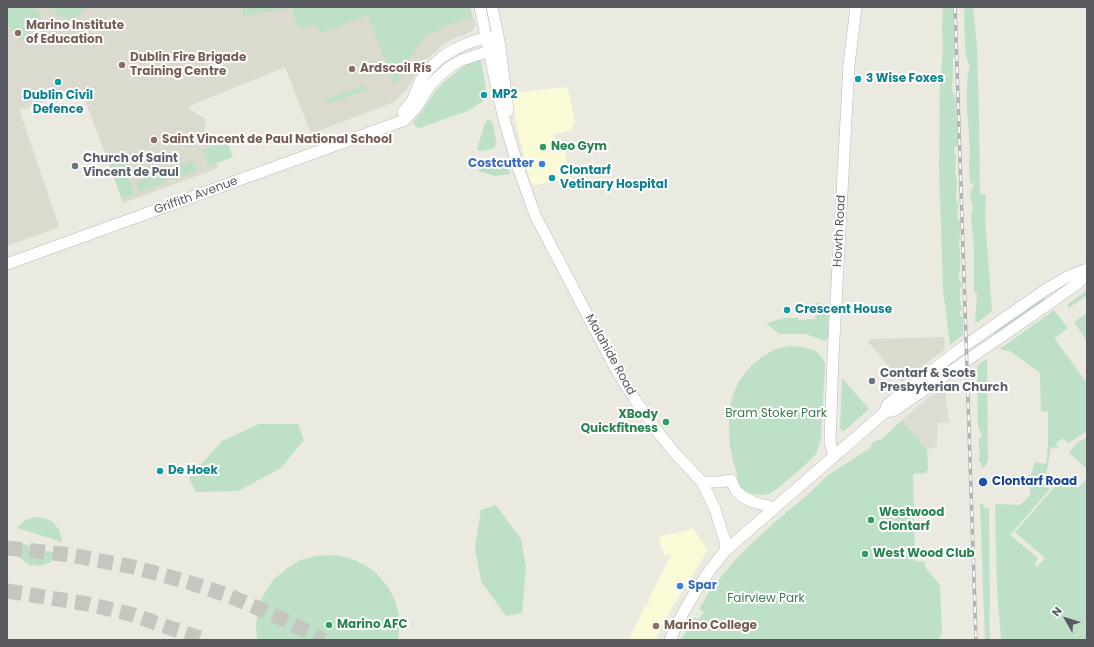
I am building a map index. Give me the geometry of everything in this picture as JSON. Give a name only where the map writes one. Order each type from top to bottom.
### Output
[{"type":"main road","name":"Malahide Road","points":[[480,7],[498,94],[512,147],[526,193],[535,215],[613,364],[634,398],[660,435],[702,482],[715,509],[725,541],[725,550]]},
{"type":"main road","name":"Malahide Road","points":[[492,7],[500,41],[512,147]]},
{"type":"main road","name":"Howth Road","points":[[836,455],[832,450],[830,442],[833,357],[850,65],[856,7]]},
{"type":"main road","points":[[487,37],[500,41]]},
{"type":"main road","name":"Griffith Avenue","points":[[386,127],[395,121],[408,107],[420,81],[430,68],[442,57],[460,47],[487,37]]},
{"type":"main road","name":"Griffith Avenue","points":[[7,264],[405,120],[418,105],[428,88],[451,66],[462,60],[489,51],[500,41]]},
{"type":"main road","points":[[442,57],[451,66]]},
{"type":"main road","points":[[885,412],[887,405],[963,347],[1045,290],[1067,277],[1087,269]]},
{"type":"main road","points":[[670,640],[678,622],[694,594],[725,550],[885,412],[896,410],[1047,306],[1078,283],[1087,274]]},
{"type":"main road","points":[[702,482],[720,482],[731,480],[736,491],[743,497],[753,502],[768,506],[772,510]]},
{"type":"shaded area","points":[[7,7],[470,7],[475,22],[475,27],[472,31],[443,45],[428,58],[417,71],[407,89],[394,102],[311,134],[285,67],[187,107],[206,120],[204,132],[218,168],[123,203],[81,89],[23,109],[19,109],[59,227],[7,246]]},
{"type":"shaded area","points":[[567,87],[575,122],[570,131],[554,134],[558,153],[565,151],[570,179],[536,185],[531,184],[517,129],[511,93]]},
{"type":"shaded area","points":[[944,337],[945,349],[902,382],[868,342],[872,339]]},
{"type":"shaded area","points":[[945,389],[949,423],[939,423],[937,429],[937,446],[927,450],[902,420],[931,395],[932,396]]},
{"type":"shaded area","points":[[693,528],[708,550],[668,614],[655,640],[629,640],[645,606],[649,605],[648,600],[671,555],[665,556],[659,542],[661,536]]},
{"type":"green space","name":"Marino Institute of Education","points":[[7,7],[34,7],[40,14],[40,20],[21,43],[17,33],[7,24]]},
{"type":"green space","points":[[50,7],[87,7],[78,16],[71,19],[64,18]]},
{"type":"green space","points":[[243,7],[470,7],[472,18],[459,20],[427,35],[408,61],[398,82],[394,84],[368,15],[320,33],[316,25],[298,28],[292,8],[243,16]]},
{"type":"green space","points":[[943,7],[953,7],[955,57],[953,57],[952,89],[956,101],[958,145],[954,148],[956,158],[955,172],[957,180],[957,216],[960,222],[960,270],[958,275],[962,286],[960,288],[962,310],[960,311],[960,316],[963,317],[963,335],[950,345],[943,289],[939,168]]},
{"type":"green space","points":[[964,7],[973,7],[977,48],[980,194],[986,195],[985,218],[992,310],[978,322],[975,322],[977,294],[974,291],[974,247],[971,216],[973,208],[970,193],[974,185],[970,182],[970,149],[967,109],[967,85],[970,67],[966,56],[965,46]]},
{"type":"green space","points":[[480,60],[487,94],[481,103],[467,111],[420,128],[416,127],[413,123],[414,121],[434,93],[444,82],[464,66],[471,62]]},
{"type":"green space","points":[[365,85],[366,90],[327,104],[325,99]]},
{"type":"green space","points":[[488,119],[493,124],[496,142],[495,146],[492,149],[479,151],[477,149],[485,123]]},
{"type":"green space","points":[[204,132],[221,141],[220,143],[224,145],[227,142],[233,157],[209,166],[203,150],[210,147]]},
{"type":"green space","points":[[120,155],[135,194],[122,199],[108,160]]},
{"type":"green space","points":[[193,160],[197,171],[172,180],[168,170]]},
{"type":"green space","points":[[500,161],[506,163],[510,174],[495,176],[478,171],[487,164]]},
{"type":"green space","points":[[163,172],[167,182],[139,192],[135,182]]},
{"type":"green space","points":[[1087,290],[1087,295],[1069,308],[1067,305]]},
{"type":"green space","points":[[1044,298],[1046,300],[998,336],[992,332],[1039,299]]},
{"type":"green space","points":[[816,303],[829,305],[828,337],[825,341],[806,334],[779,334],[766,323],[785,318],[798,318],[798,320],[815,319],[815,316],[817,316]]},
{"type":"green space","points":[[1054,310],[1068,328],[1054,338],[1087,383],[1087,431],[1067,443],[1064,438],[1056,443],[1058,448],[1051,447],[1044,487],[1050,489],[1010,535],[1037,557],[1035,565],[1037,567],[1045,558],[1015,532],[1064,476],[1078,488],[1087,478],[1087,640],[1001,640],[997,589],[995,504],[1020,505],[1030,495],[1031,474],[1035,462],[1046,464],[1048,446],[1048,412],[1041,411],[1040,373],[1010,351],[1002,350],[1001,348]]},
{"type":"green space","points":[[1087,313],[1087,341],[1074,322]]},
{"type":"green space","name":"Bram Stoker Park","points":[[788,346],[804,347],[815,351],[822,357],[825,364],[821,439],[816,454],[778,488],[769,494],[753,494],[747,492],[739,483],[730,448],[729,421],[732,397],[739,381],[749,368],[763,356],[776,349]]},
{"type":"green space","points":[[987,359],[988,460],[982,468],[981,462],[979,462],[979,439],[982,434],[978,426],[977,365]]},
{"type":"green space","points":[[842,378],[869,409],[844,431],[840,428]]},
{"type":"green space","name":"Westwood Clontarf","points":[[902,420],[927,450],[928,468],[926,473],[913,474],[915,561],[925,562],[925,567],[940,585],[942,634],[938,640],[681,640],[693,619],[699,619],[704,612],[699,609],[711,589],[748,547],[811,492],[828,475],[870,448],[873,442],[882,439]]},
{"type":"green space","points":[[259,424],[298,424],[304,440],[281,468],[238,491],[196,492],[189,478],[222,441]]},
{"type":"green space","points":[[1087,437],[1087,469],[1069,453],[1077,443]]},
{"type":"green space","points":[[980,504],[989,509],[990,640],[985,640]]},
{"type":"green space","points":[[496,505],[521,539],[526,567],[522,613],[506,616],[481,581],[475,548],[481,510]]},
{"type":"green space","points":[[35,517],[44,518],[53,522],[59,530],[62,542],[17,528],[26,520]]},
{"type":"green space","points":[[13,541],[58,554],[49,563],[40,566],[30,565],[22,560],[16,553]]},
{"type":"green space","points":[[333,555],[350,558],[365,565],[378,575],[389,588],[396,603],[400,620],[398,640],[257,640],[256,626],[258,610],[264,594],[273,580],[300,560],[316,556]]},
{"type":"tunnel","points":[[7,548],[71,555],[133,567],[188,582],[227,595],[260,609],[323,640]]},
{"type":"tunnel","points":[[7,591],[88,604],[130,614],[205,640]]},
{"type":"railway","points":[[955,7],[976,640]]},
{"type":"place","name":"Marino Institute of Education","points":[[18,33]]},
{"type":"place","name":"Dublin Fire Brigade Training Centre","points":[[122,65]]},
{"type":"place","name":"Ardscoil Rís","points":[[352,69]]},
{"type":"place","name":"3 Wise Foxes","points":[[858,79]]},
{"type":"place","name":"Dublin Civil Defence","points":[[58,82]]},
{"type":"place","name":"MP2","points":[[484,95]]},
{"type":"place","name":"Saint Vincent de Paul National School","points":[[154,140]]},
{"type":"place","name":"Neo Gym","points":[[543,147]]},
{"type":"place","name":"Costcutter","points":[[542,164]]},
{"type":"place","name":"Church of Saint Vincent de Paul","points":[[75,166]]},
{"type":"place","name":"Clontarf Vetinary Hospital","points":[[552,178]]},
{"type":"place","name":"Crescent House","points":[[787,310]]},
{"type":"place","name":"Contarf & Scots Presbyterian Church","points":[[872,381]]},
{"type":"place","name":"XBody Quickfitness","points":[[666,422]]},
{"type":"place","name":"De Hoek","points":[[160,471]]},
{"type":"place","name":"Clontarf Road","points":[[983,482]]},
{"type":"place","name":"Westwood Clontarf","points":[[871,520]]},
{"type":"place","name":"West Wood Club","points":[[865,554]]},
{"type":"place","name":"Spar","points":[[680,586]]},
{"type":"place","name":"Marino AFC","points":[[329,625]]},
{"type":"place","name":"Marino College","points":[[656,626]]},
{"type":"park label","name":"Fairview Park","points":[[766,599]]}]
